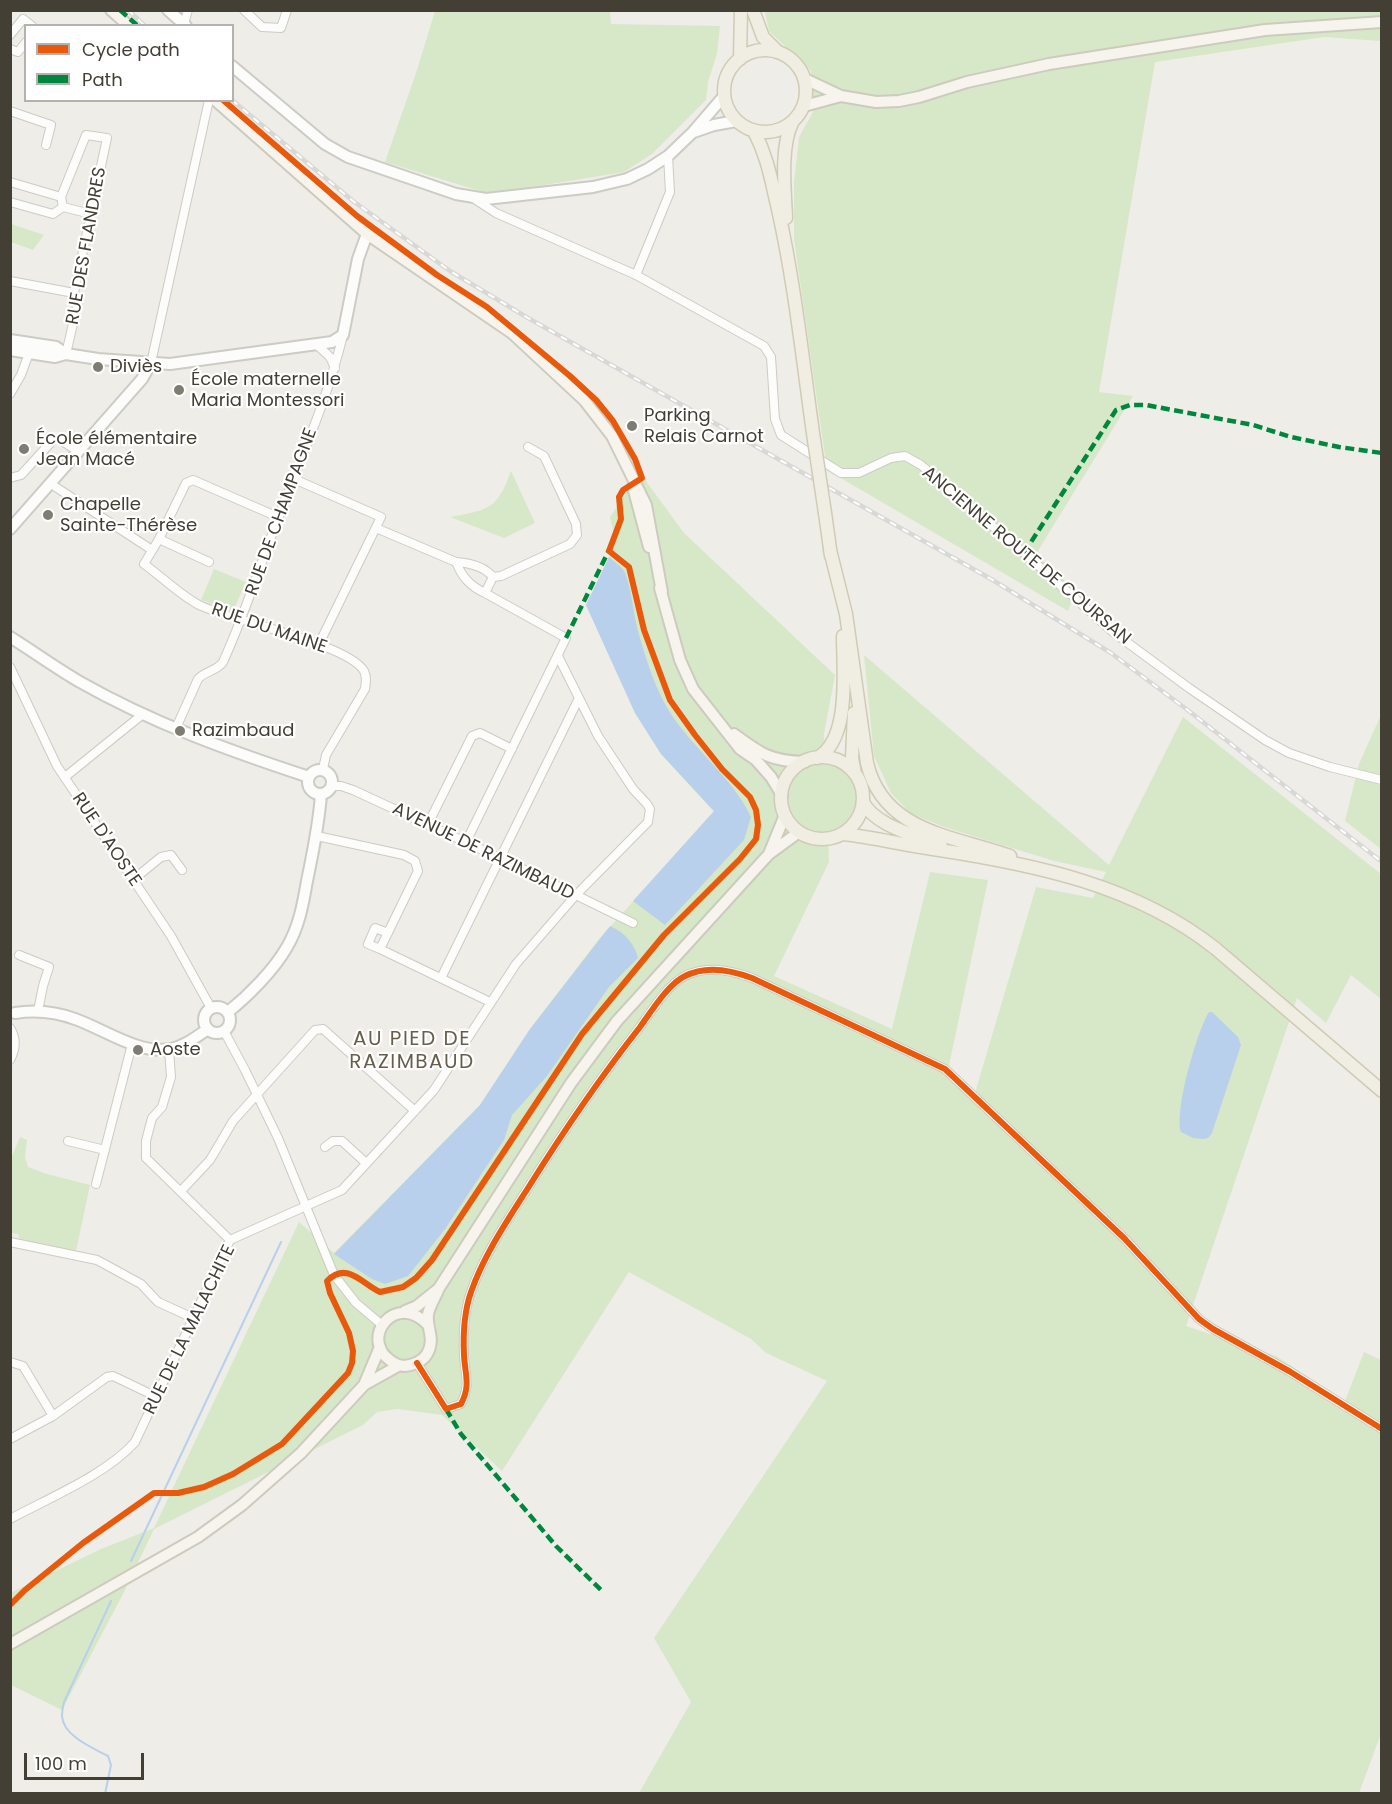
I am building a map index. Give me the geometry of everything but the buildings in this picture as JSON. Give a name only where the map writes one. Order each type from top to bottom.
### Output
[{"type":"main road","points":[[111,10],[127,24]]},
{"type":"main road","points":[[740,58],[741,10]]},
{"type":"main road","points":[[753,10],[763,37],[778,51],[790,57],[799,67],[805,78],[807,92],[804,106],[787,135],[786,246]]},
{"type":"main road","points":[[805,78],[841,96],[876,102],[899,101],[967,82],[1049,64],[1265,30],[1382,22]]},
{"type":"main road","points":[[778,51],[751,52],[740,58],[730,69],[725,82],[724,96],[728,110],[736,121],[754,131],[774,131],[792,123]]},
{"type":"main road","points":[[804,106],[841,96]]},
{"type":"main road","points":[[217,102],[367,234],[512,333],[539,360],[585,399],[612,436],[646,505],[662,592],[680,660],[693,689],[740,749],[756,760],[771,777],[782,795],[785,815],[799,832],[820,839],[843,834],[856,822],[863,802]]},
{"type":"main road","points":[[754,131],[770,168],[786,246],[830,550],[850,664],[854,714],[852,758],[855,774],[862,789],[863,802],[867,810],[877,819],[956,852]]},
{"type":"main road","points":[[830,550],[846,614],[870,777],[880,795],[894,811],[913,823],[954,840],[1118,892],[1191,930],[1242,970],[1382,1091]]},
{"type":"main road","points":[[782,795],[788,777],[796,767],[829,750],[836,737],[843,667],[842,627]]},
{"type":"main road","points":[[724,727],[758,752],[771,758],[832,759],[840,762],[855,774]]},
{"type":"main road","points":[[769,854],[785,815]]},
{"type":"main road","points":[[428,1325],[428,1313],[439,1288],[571,1083],[617,1021],[769,854],[799,832]]},
{"type":"main road","points":[[843,834],[956,852],[1061,875]]},
{"type":"main road","points":[[398,1366],[386,1358],[380,1347],[378,1336],[382,1325],[390,1316],[417,1306],[439,1288]]},
{"type":"main road","points":[[10,1644],[198,1537],[242,1505],[301,1453],[364,1385],[398,1366],[417,1363],[426,1356],[431,1346],[432,1335],[428,1325],[421,1317],[401,1312]]},
{"type":"main road","points":[[364,1385],[380,1347]]},
{"type":"street","points":[[168,10],[184,24]]},
{"type":"street","points":[[244,10],[262,27],[281,28],[288,10]]},
{"type":"street","points":[[10,36],[23,19],[29,24]]},
{"type":"street","points":[[10,50],[18,52],[24,44]]},
{"type":"street","points":[[234,68],[325,144],[348,158],[471,198],[508,198],[593,187],[627,179],[668,156],[693,132],[724,96]]},
{"type":"street","points":[[10,529],[142,379],[151,363],[209,102]]},
{"type":"street","points":[[10,111],[51,125],[46,145]]},
{"type":"street","points":[[693,132],[736,121]]},
{"type":"street","name":"RUE DES FLANDRES","points":[[61,197],[86,135],[107,138],[74,294],[78,302],[66,354]]},
{"type":"street","points":[[636,275],[670,192],[668,156]]},
{"type":"street","points":[[10,182],[61,197],[63,207]]},
{"type":"street","name":"ANCIENNE ROUTE DE COURSAN","points":[[471,198],[496,213],[636,275],[764,346],[771,357],[775,419],[781,435],[794,444],[842,472],[859,473],[891,458],[905,456],[921,465],[1113,632],[1265,740],[1290,753],[1330,767],[1382,780]]},
{"type":"street","points":[[10,201],[53,214],[63,207],[91,214]]},
{"type":"street","points":[[10,350],[56,357],[66,354],[98,359],[170,364],[332,342],[343,334],[358,259],[367,234]]},
{"type":"street","points":[[10,280],[74,294]]},
{"type":"street","name":"RUE DE CHAMPAGNE","points":[[176,728],[198,679],[203,673],[220,667],[242,620],[278,517],[335,368],[343,334]]},
{"type":"street","points":[[10,340],[56,347],[66,354]]},
{"type":"street","points":[[317,345],[330,357],[335,368]]},
{"type":"street","points":[[10,394],[21,375],[29,353]]},
{"type":"street","points":[[10,478],[21,475],[54,439],[59,439],[79,452]]},
{"type":"street","points":[[493,577],[501,576],[570,544],[577,535],[576,524],[544,456],[528,447]]},
{"type":"street","points":[[294,479],[381,517],[319,644]]},
{"type":"street","points":[[51,484],[152,550],[186,483],[193,480],[278,517]]},
{"type":"street","points":[[376,528],[456,562],[465,562],[487,570],[493,577]]},
{"type":"street","points":[[159,539],[209,562]]},
{"type":"street","name":"RUE DU MAINE","points":[[152,550],[144,564],[199,604],[319,644],[357,663],[364,670],[367,679],[365,689],[326,755],[323,769]]},
{"type":"street","points":[[456,562],[461,574],[472,587],[566,638],[466,843]]},
{"type":"street","points":[[485,593],[493,577]]},
{"type":"street","points":[[10,638],[131,709],[214,744],[309,777]]},
{"type":"street","points":[[441,978],[579,698],[558,656]]},
{"type":"street","name":"RUE D'AOSTE","points":[[10,667],[57,766],[89,817],[134,879],[171,936],[211,1008]]},
{"type":"street","name":"RUE DE LA MALACHITE","points":[[10,1519],[124,1455],[135,1442],[230,1240],[342,1190],[434,1090],[516,964],[575,896],[648,822],[650,816],[647,804],[633,789],[598,736],[579,698]]},
{"type":"street","points":[[127,726],[131,709]]},
{"type":"street","points":[[65,777],[143,714]]},
{"type":"street","points":[[428,824],[472,736],[480,734],[512,749]]},
{"type":"street","points":[[323,769],[330,774],[333,782],[328,792],[321,794],[310,789],[309,777],[316,770],[323,769]]},
{"type":"street","name":"AVENUE DE RAZIMBAUD","points":[[332,786],[353,790],[428,824],[633,923]]},
{"type":"street","points":[[228,1012],[276,963],[288,946],[298,921],[317,836],[321,794]]},
{"type":"street","points":[[317,836],[404,855],[415,861],[418,871],[380,949]]},
{"type":"street","points":[[134,879],[161,857],[171,855],[182,870]]},
{"type":"street","points":[[388,933],[375,928],[368,944],[490,1002]]},
{"type":"street","points":[[20,955],[50,967],[38,1011]]},
{"type":"street","points":[[417,1363],[446,1408],[461,1404],[467,1392],[464,1325],[470,1294],[481,1268],[514,1209],[577,1110],[666,993],[685,976],[714,970],[732,970],[945,1069],[1124,1238],[1199,1319],[1382,1429]]},
{"type":"street","points":[[211,1008],[222,1008],[228,1012],[230,1024],[224,1031],[216,1033],[208,1029],[204,1018],[211,1008]]},
{"type":"street","points":[[10,1060],[15,1050],[12,1018],[38,1011],[74,1018],[132,1044],[152,1048],[169,1049],[188,1043],[208,1029]]},
{"type":"street","points":[[181,1191],[210,1160],[233,1121],[315,1030],[323,1029],[415,1111]]},
{"type":"street","points":[[224,1031],[257,1094],[334,1275],[356,1303],[382,1325]]},
{"type":"street","points":[[96,1184],[132,1044]]},
{"type":"street","points":[[169,1049],[171,1077],[162,1107],[152,1118],[146,1141],[146,1158],[230,1240]]},
{"type":"street","points":[[68,1141],[105,1150]]},
{"type":"street","points":[[325,1147],[333,1141],[342,1141],[366,1163]]},
{"type":"street","points":[[10,1242],[97,1260],[141,1284],[158,1302],[193,1318]]},
{"type":"street","points":[[10,1362],[23,1366],[53,1416]]},
{"type":"street","points":[[10,1439],[53,1416],[107,1377],[113,1376],[157,1396]]},
{"type":"green space","points":[[435,11],[610,11],[611,24],[720,26],[717,54],[708,82],[706,100],[652,154],[624,172],[490,194],[385,162]]},
{"type":"green space","points":[[765,11],[1381,11],[1381,41],[1324,37],[1155,62],[1099,392],[1133,396],[1036,554],[1076,591],[1068,611],[827,470],[794,239],[794,182],[799,137],[813,112],[811,71],[769,31]]},
{"type":"green space","points":[[11,224],[44,235],[33,250],[11,242]]},
{"type":"green space","points":[[511,471],[535,523],[504,538],[450,517],[490,506],[501,494]]},
{"type":"green space","points":[[640,473],[684,533],[835,675],[824,734],[825,763],[839,768],[855,786],[857,797],[855,808],[850,818],[841,827],[828,833],[829,862],[774,976],[892,1029],[930,872],[988,880],[948,1070],[975,1093],[1036,887],[1093,898],[1106,872],[1054,861],[944,827],[910,813],[891,793],[874,756],[864,655],[1109,865],[1183,717],[1381,874],[1381,999],[1351,975],[1326,1023],[1297,998],[1186,1326],[1276,1356],[1345,1401],[1364,1352],[1381,1360],[1382,1731],[1359,1793],[639,1793],[691,1702],[654,1638],[827,1381],[766,1353],[751,1339],[629,1272],[502,1471],[442,1415],[398,1409],[377,1412],[363,1425],[154,1529],[123,1594],[62,1710],[11,1685],[10,1593],[101,1549],[154,1528],[299,1222],[334,1253],[480,1105],[530,1029],[599,939],[714,812],[661,754],[635,713],[586,605],[616,543],[610,517]]},
{"type":"green space","points":[[214,569],[246,582],[233,611],[201,600]]},
{"type":"green space","points":[[1381,715],[1381,849],[1345,821],[1359,764]]},
{"type":"green space","points":[[20,1137],[27,1140],[25,1157],[28,1167],[90,1185],[76,1251],[20,1241],[18,1234],[11,1233],[10,1161]]},
{"type":"water","points":[[609,557],[625,573],[643,650],[665,704],[685,733],[732,787],[751,817],[744,840],[665,925],[633,901],[714,811],[661,754],[635,713],[586,605]]},
{"type":"water","points":[[610,926],[628,939],[638,958],[609,987],[547,1076],[512,1115],[504,1140],[445,1229],[408,1276],[385,1284],[372,1279],[334,1254],[480,1105],[530,1029]]},
{"type":"water","points":[[1209,1012],[1212,1012],[1238,1037],[1241,1045],[1212,1133],[1204,1139],[1193,1138],[1181,1132],[1180,1122],[1188,1071]]},
{"type":"waterway","points":[[131,1561],[281,1242]]},
{"type":"waterway","points":[[105,1794],[111,1765],[108,1756],[73,1735],[64,1723],[62,1714],[64,1702],[111,1601]]},
{"type":"railway","points":[[128,10],[143,24]]},
{"type":"railway","points":[[234,102],[353,201],[450,271],[528,318],[991,579],[1111,653],[1382,862]]},
{"type":"marked path","points":[[120,10],[136,24]]},
{"type":"marked path","points":[[1024,553],[1116,410],[1130,405],[1146,405],[1253,425],[1291,437],[1382,453]]},
{"type":"marked path","points":[[566,638],[610,548]]},
{"type":"marked path","points":[[446,1409],[461,1434],[556,1546],[601,1590]]},
{"type":"cycle path","points":[[10,1605],[83,1543],[154,1493],[178,1493],[204,1487],[233,1474],[282,1444],[348,1373],[352,1363],[353,1351],[349,1333],[330,1293],[327,1281],[334,1275],[348,1273],[380,1292],[403,1287],[416,1278],[432,1260],[582,1034],[664,935],[740,859],[756,839],[758,825],[756,810],[750,797],[722,769],[670,700],[644,630],[629,567],[609,551],[621,519],[619,497],[623,490],[642,478],[635,459],[613,421],[596,400],[570,376],[487,307],[437,275],[357,216],[225,102]]},
{"type":"cycle path","points":[[417,1363],[446,1409],[461,1404],[467,1385],[464,1355],[464,1323],[467,1307],[476,1278],[496,1238],[582,1106],[660,999],[672,985],[685,976],[701,971],[719,970],[752,978],[945,1069],[1124,1238],[1199,1319],[1382,1429]]},
{"type":"place","name":"Diviès","points":[[98,367]]},
{"type":"place","name":"École maternelle Maria Montessori","points":[[179,390]]},
{"type":"place","name":"Parking Relais Carnot","points":[[632,426]]},
{"type":"place","name":"École élémentaire Jean Macé","points":[[24,449]]},
{"type":"place","name":"Chapelle Sainte-Thérèse","points":[[48,515]]},
{"type":"place","name":"Razimbaud","points":[[180,731]]},
{"type":"place","name":"Aoste","points":[[138,1050]]},
{"type":"district","name":"AU PIED DE RAZIMBAUD","points":[[412,1052]]}]
